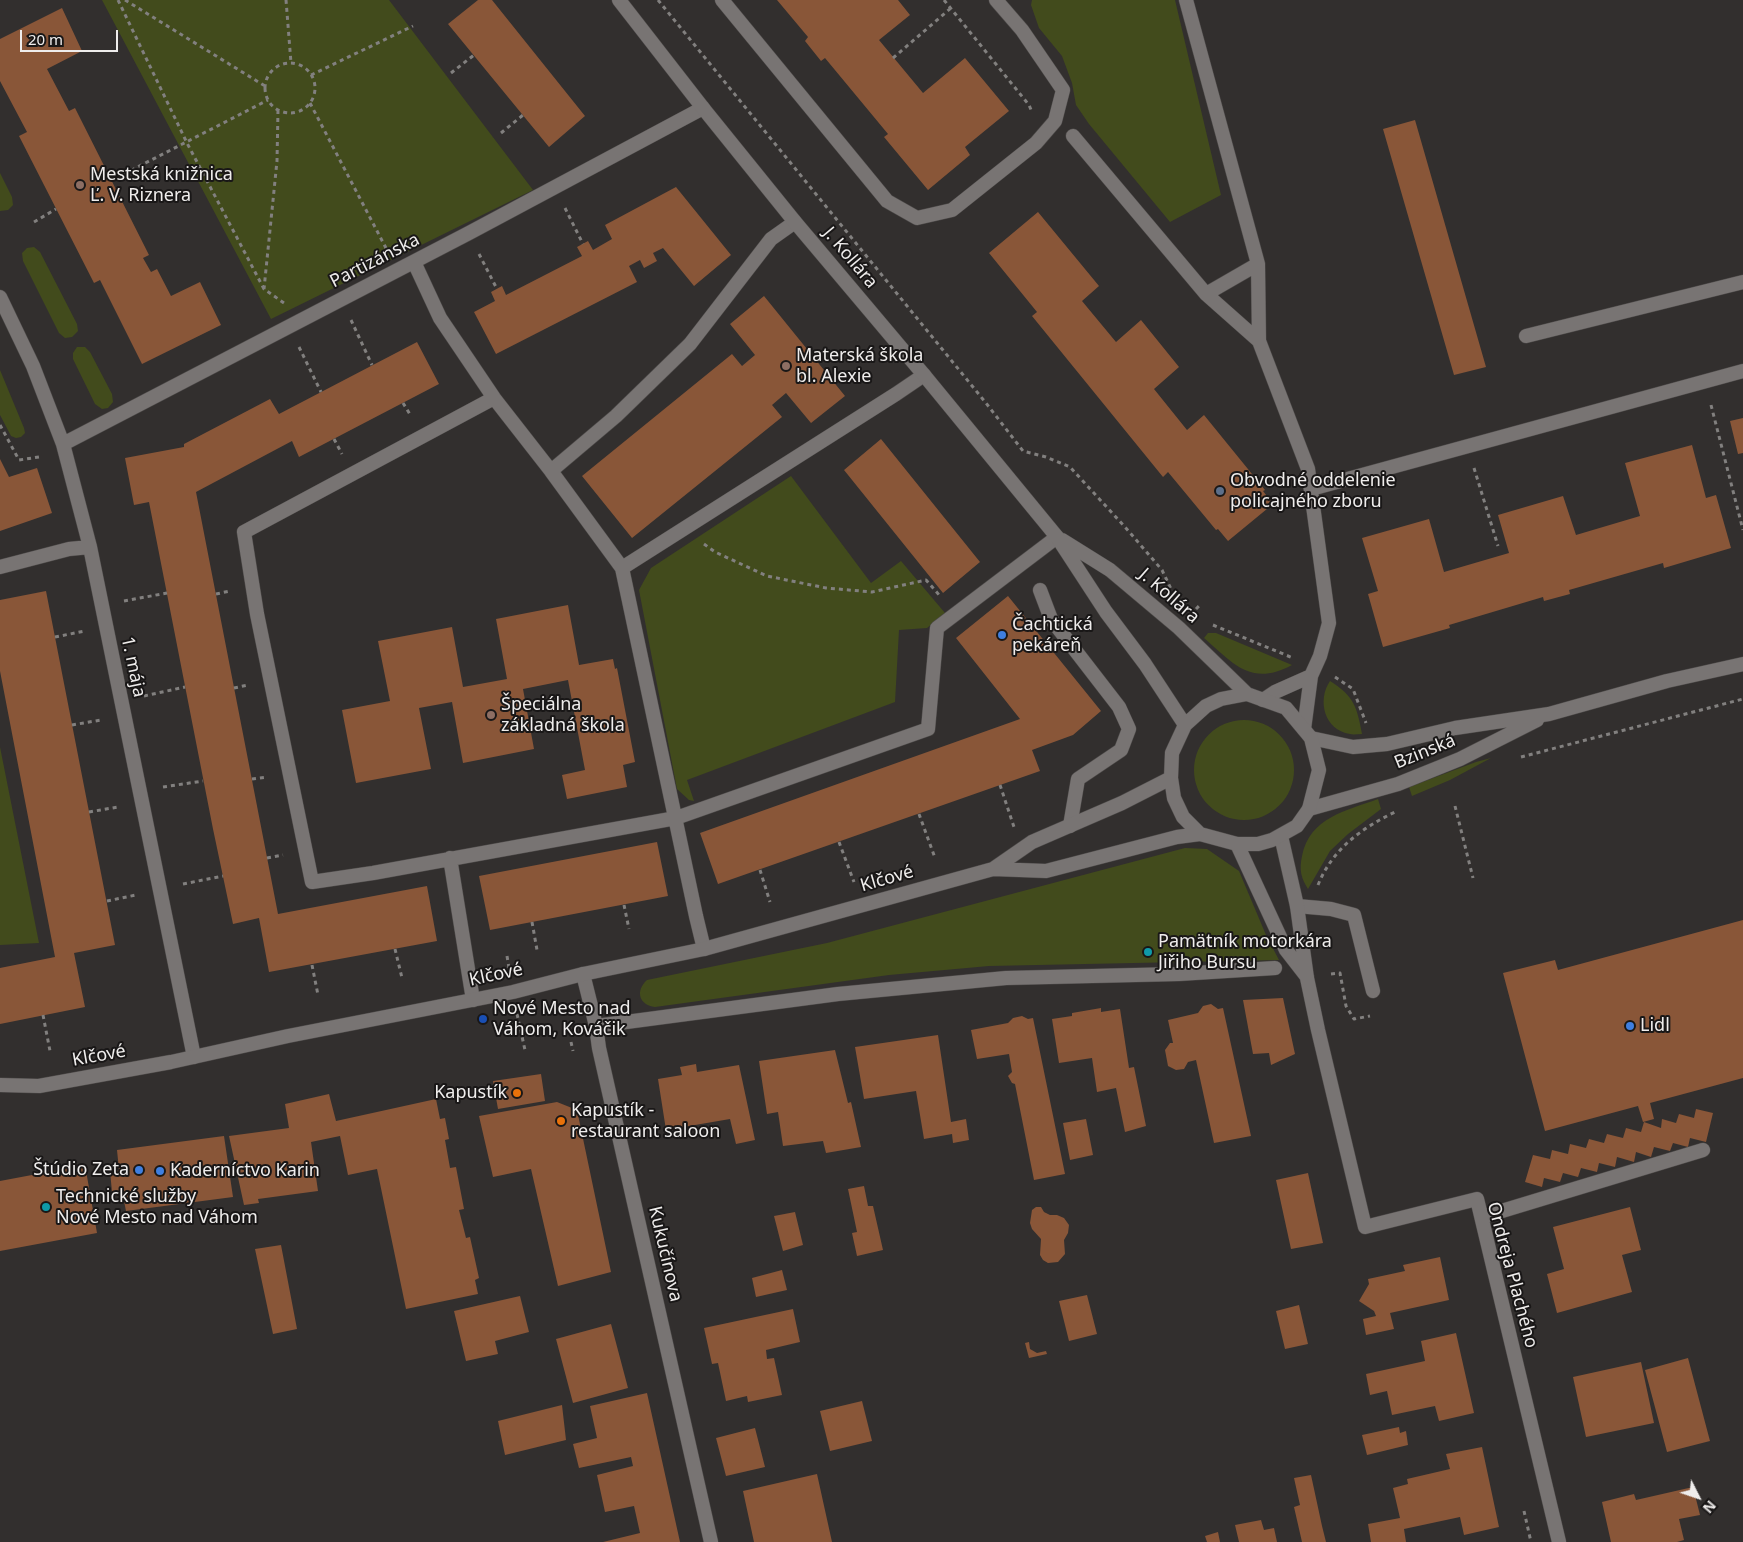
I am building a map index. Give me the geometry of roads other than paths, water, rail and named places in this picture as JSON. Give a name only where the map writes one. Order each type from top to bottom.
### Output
[{"type":"street","name":"J. Kollára","points":[[619,0],[795,222],[924,374],[1057,537],[1106,612],[1145,664],[1185,725]]},
{"type":"street","points":[[722,0],[887,201],[917,218],[952,210],[1036,143],[1055,121],[1063,90],[1022,30],[996,0]]},
{"type":"street","points":[[1186,0],[1258,264],[1259,341],[1308,469],[1329,623],[1320,656],[1313,672],[1308,733]]},
{"type":"street","name":"Partizánska","points":[[63,444],[414,262],[703,108]]},
{"type":"street","points":[[1073,136],[1206,294],[1259,341]]},
{"type":"street","points":[[551,471],[616,416],[690,344],[771,239],[795,222]]},
{"type":"street","points":[[414,262],[440,318],[494,398],[551,471],[622,568],[704,949]]},
{"type":"street","points":[[1206,294],[1258,264]]},
{"type":"street","points":[[1526,336],[1743,282]]},
{"type":"street","name":"1. mája","points":[[0,297],[33,366],[63,444],[90,546],[194,1057]]},
{"type":"street","points":[[1311,489],[1743,371]]},
{"type":"street","points":[[622,568],[896,394],[924,374]]},
{"type":"street","points":[[494,398],[244,532],[257,614],[312,882],[373,873],[676,818],[928,729],[937,628],[1057,537]]},
{"type":"street","name":"J. Kollára","points":[[1057,537],[1110,570],[1179,628],[1247,694]]},
{"type":"street","points":[[0,567],[69,549],[90,546]]},
{"type":"street","points":[[1040,590],[1051,619],[1119,707],[1129,730],[1121,750],[1078,779],[1070,826]]},
{"type":"street","name":"Bzinská","points":[[1308,733],[1353,747],[1387,744],[1455,728],[1549,714],[1667,681],[1743,664]]},
{"type":"street","points":[[1263,700],[1313,672]]},
{"type":"street","points":[[1200,834],[1183,817],[1174,798],[1171,778],[1172,753],[1185,725],[1206,706],[1221,699],[1247,694]]},
{"type":"street","name":"Klčové","points":[[0,1085],[39,1086],[172,1062],[288,1036],[513,992],[582,974],[704,949],[993,869],[1046,871],[1177,837],[1200,834],[1237,844],[1258,844],[1281,836],[1297,826],[1309,809],[1319,770],[1308,733],[1286,708],[1247,694]]},
{"type":"street","name":"Bzinská","points":[[1309,809],[1398,784],[1460,759],[1549,714]]},
{"type":"street","name":"Klčové","points":[[993,869],[1032,842],[1122,803],[1171,778]]},
{"type":"street","name":"Ondreja Plachého","points":[[1281,836],[1297,906],[1307,978],[1365,1227],[1476,1199],[1482,1217],[1559,1542]]},
{"type":"street","name":"Ondreja Plachého","points":[[1237,844],[1286,950],[1307,978]]},
{"type":"street","points":[[450,858],[473,1000]]},
{"type":"street","points":[[1297,906],[1331,909],[1354,915],[1373,991]]},
{"type":"street","points":[[596,1026],[838,994],[1006,978],[1179,974],[1275,968]]},
{"type":"street","name":"Kukučínova","points":[[582,974],[596,1026],[599,1048],[710,1542]]},
{"type":"street","points":[[1482,1217],[1703,1150]]},
{"type":"place","name":"Mestská knižnica Ľ. V. Riznera","points":[[80,185]]},
{"type":"place","name":"Materská škola bl. Alexie","points":[[786,366]]},
{"type":"place","name":"Obvodné oddelenie policajného zboru","points":[[1220,491]]},
{"type":"place","name":"Čachtická pekáreň","points":[[1002,635]]},
{"type":"place","name":"Špeciálna základná škola","points":[[491,715]]},
{"type":"place","name":"Pamätník motorkára Jiřiho Bursu","points":[[1148,952]]},
{"type":"place","name":"Nové Mesto nad Váhom, Kováčik","points":[[483,1019]]},
{"type":"place","name":"Lidl","points":[[1630,1026]]},
{"type":"place","name":"Kapustík","points":[[517,1093]]},
{"type":"place","name":"Kapustík - restaurant saloon","points":[[561,1121]]},
{"type":"place","name":"Štúdio Zeta","points":[[139,1170]]},
{"type":"place","name":"Kaderníctvo Karin","points":[[160,1171]]},
{"type":"place","name":"Technické služby Nové Mesto nad Váhom","points":[[46,1207]]}]
